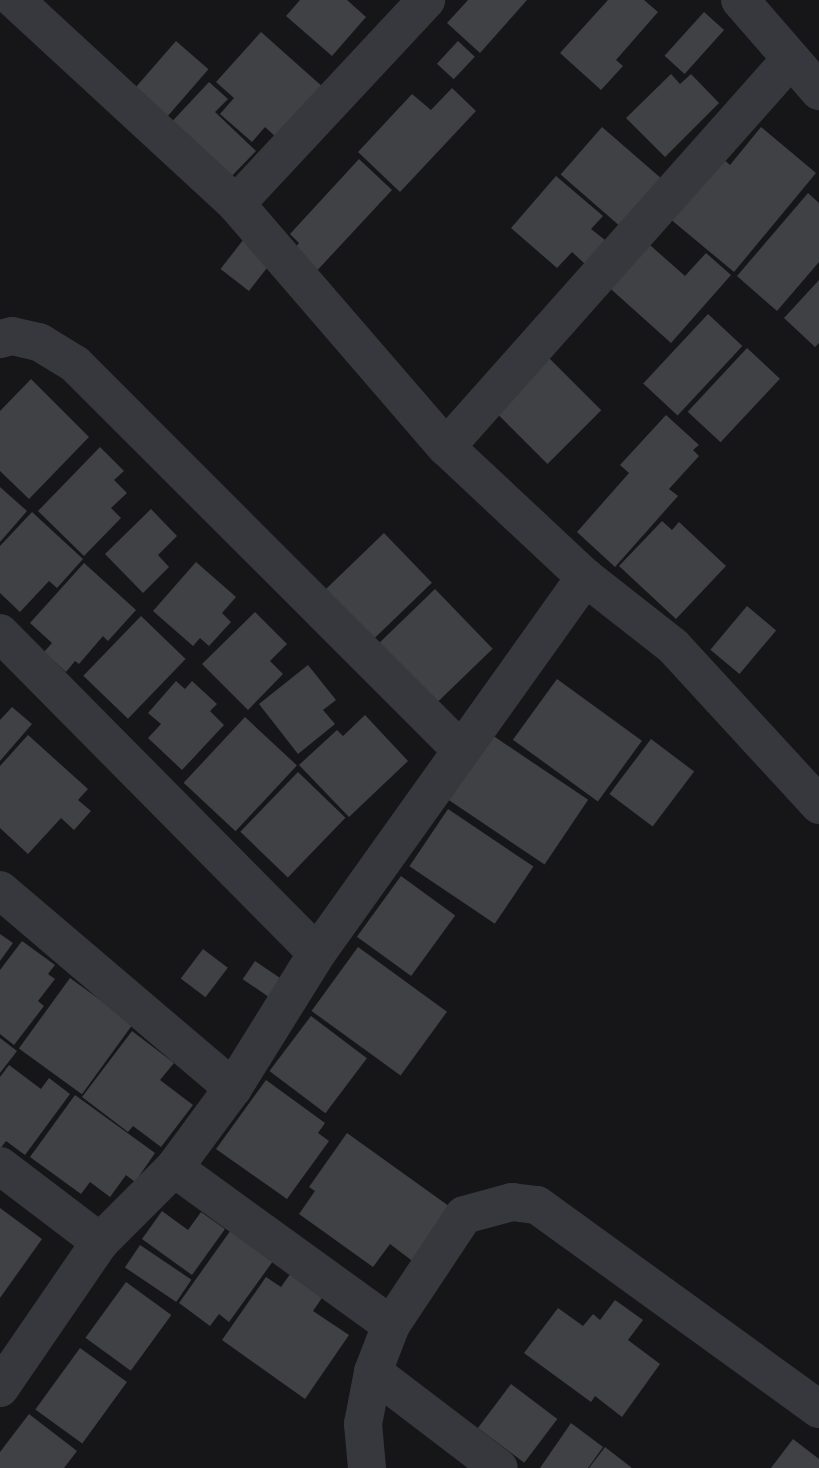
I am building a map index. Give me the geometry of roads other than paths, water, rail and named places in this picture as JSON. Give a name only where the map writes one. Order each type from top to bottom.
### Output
[{"type":"street","points":[[16,0],[236,204],[446,447],[585,577],[673,646],[819,805]]},
{"type":"street","points":[[236,204],[426,0]]},
{"type":"street","points":[[740,0],[789,61],[819,91]]},
{"type":"street","points":[[446,447],[789,61]]},
{"type":"street","points":[[0,339],[12,337],[39,342],[75,364],[461,750]]},
{"type":"street","points":[[0,1388],[100,1242],[174,1168],[233,1088],[317,953],[585,577]]},
{"type":"street","points":[[0,633],[317,953]]},
{"type":"street","points":[[0,890],[233,1088]]},
{"type":"street","points":[[0,1166],[100,1242]]},
{"type":"street","points":[[174,1168],[391,1325]]},
{"type":"street","points":[[367,1468],[363,1424],[373,1372],[391,1325],[464,1214],[512,1202],[537,1205],[819,1409]]},
{"type":"street","points":[[373,1372],[499,1468]]}]
